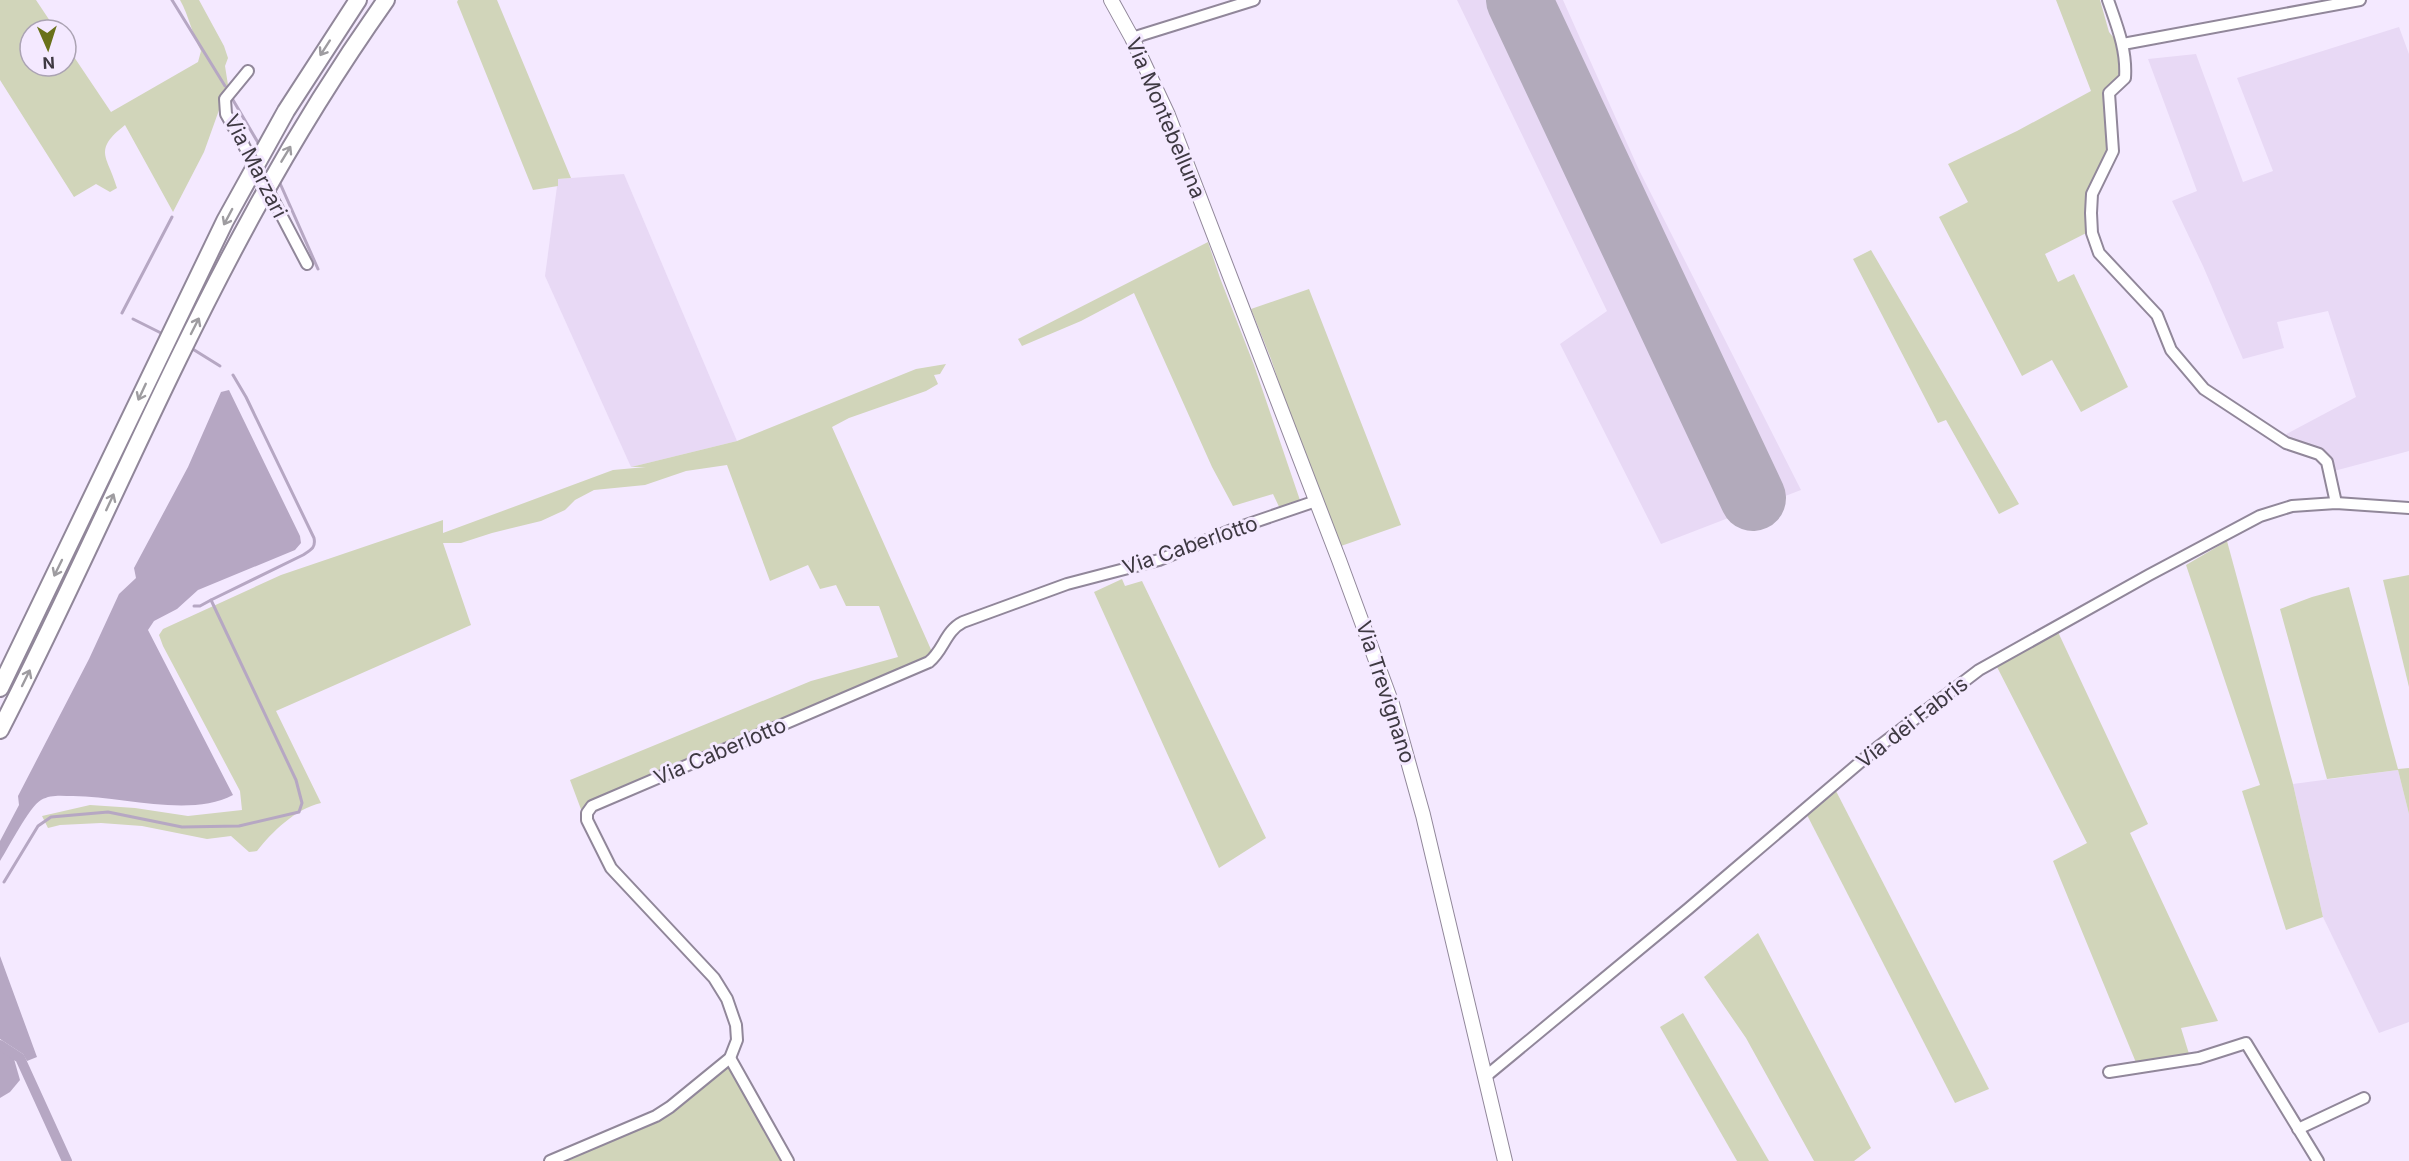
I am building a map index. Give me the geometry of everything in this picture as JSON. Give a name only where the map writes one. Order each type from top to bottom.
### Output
[{"type":"highway","points":[[0,688],[225,221],[286,111],[358,0]]},
{"type":"highway","points":[[0,730],[183,349],[253,213],[330,81],[386,0]]},
{"type":"main road","name":"Via Montebelluna","points":[[1111,0],[1132,38],[1168,115],[1215,239]]},
{"type":"main road","name":"Via Trevignano","points":[[1215,239],[1368,636],[1408,756],[1505,1161]]},
{"type":"street","points":[[1132,38],[1254,0]]},
{"type":"street","points":[[2108,0],[2123,44],[2126,63],[2125,78],[2109,93],[2113,151],[2092,194],[2092,233],[2099,253],[2157,315],[2171,350],[2204,389],[2286,443],[2319,454],[2326,462],[2336,503]]},
{"type":"street","points":[[2123,44],[2360,0]]},
{"type":"street","name":"Via Marzari","points":[[248,70],[225,99],[226,114],[307,264]]},
{"type":"street","name":"Via Caberlotto","points":[[730,1058],[737,1040],[736,1025],[722,988],[695,956],[611,868],[587,820],[587,813],[592,806],[929,662],[939,652],[948,633],[963,622],[1067,584],[1159,560],[1316,501]]},
{"type":"street","name":"Via dei Fabris","points":[[1485,1077],[1688,909],[1878,747],[1979,670],[2260,516],[2292,506],[2336,503],[2409,508]]},
{"type":"street","points":[[2109,1072],[2199,1058],[2246,1043],[2318,1161]]},
{"type":"street","points":[[550,1161],[656,1116],[730,1058],[788,1161]]},
{"type":"street","points":[[2298,1129],[2364,1098]]},
{"type":"shaded area","points":[[1457,0],[1563,0],[1639,170],[1801,490],[1661,544],[1560,344],[1607,311]]},
{"type":"shaded area","points":[[2399,27],[2409,54],[2409,451],[2334,471],[2277,439],[2356,397],[2328,311],[2277,322],[2284,348],[2243,359],[2172,201],[2197,191],[2148,59],[2196,54],[2243,182],[2273,171],[2237,78]]},
{"type":"shaded area","points":[[624,174],[737,441],[631,467],[545,276],[558,179]]},
{"type":"shaded area","points":[[229,390],[300,536],[301,543],[295,550],[198,590],[177,609],[154,621],[148,630],[233,795],[216,802],[197,805],[155,804],[92,797],[49,797],[36,804],[0,861],[0,841],[19,805],[18,796],[89,659],[119,594],[136,578],[134,568],[188,467],[221,392]]},
{"type":"shaded area","points":[[2398,770],[2409,814],[2409,1022],[2379,1033],[2323,917],[2293,784]]},
{"type":"shaded area","points":[[0,956],[37,1057],[27,1061],[23,1054],[0,1039]]},
{"type":"shaded area","points":[[0,1050],[14,1059],[20,1080],[10,1092],[0,1098]]},
{"type":"green space","points":[[0,0],[36,0],[48,18],[18,18],[18,78],[78,78],[78,63],[111,112],[198,62],[201,51],[180,0],[199,0],[228,58],[225,66],[228,85],[204,152],[173,212],[125,125],[109,141],[105,154],[117,188],[110,192],[96,184],[74,197],[0,80]]},
{"type":"green space","points":[[458,0],[497,0],[571,178],[558,179],[558,186],[533,190]]},
{"type":"green space","points":[[2056,0],[2100,0],[2109,32],[2118,43],[2126,68],[2109,95],[2113,131],[2095,211],[2098,227],[2045,254],[2058,282],[2074,274],[2128,387],[2081,412],[2052,360],[2022,376],[1939,217],[1968,202],[1948,164],[2017,131],[2091,91]]},
{"type":"green space","points":[[1208,242],[1254,365],[1304,512],[1282,513],[1273,494],[1233,506],[1212,467],[1134,293],[1081,321],[1022,346],[1018,339]]},
{"type":"green space","points":[[1871,250],[2019,504],[1999,514],[1946,420],[1938,423],[1853,259]]},
{"type":"green space","points":[[1309,289],[1401,525],[1341,546],[1317,497],[1271,359],[1251,309]]},
{"type":"green space","points":[[946,364],[940,374],[934,375],[938,384],[926,391],[849,418],[832,427],[937,663],[582,812],[570,780],[811,681],[898,657],[879,606],[846,606],[836,585],[820,589],[808,565],[770,581],[727,465],[686,471],[645,485],[594,490],[575,500],[565,510],[541,521],[461,543],[443,543],[471,625],[276,711],[321,803],[293,816],[277,829],[257,851],[249,852],[231,836],[207,839],[142,826],[101,823],[60,825],[48,828],[42,816],[90,805],[135,808],[188,816],[242,810],[240,791],[163,646],[159,635],[163,629],[281,575],[443,520],[443,533],[613,470],[646,467],[631,467],[737,441],[916,369]]},
{"type":"green space","points":[[2227,541],[2293,784],[2323,917],[2286,930],[2242,791],[2260,785],[2186,565]]},
{"type":"green space","points":[[2409,575],[2409,687],[2383,580]]},
{"type":"green space","points":[[1122,579],[1125,586],[1142,581],[1266,838],[1219,868],[1094,592]]},
{"type":"green space","points":[[2349,587],[2398,769],[2409,768],[2409,814],[2398,770],[2327,779],[2280,609]]},
{"type":"green space","points":[[2058,632],[2148,824],[2130,833],[2218,1021],[2181,1028],[2190,1057],[2137,1065],[2053,861],[2087,843],[1997,667]]},
{"type":"green space","points":[[1836,791],[1989,1089],[1955,1103],[1807,815]]},
{"type":"green space","points":[[1758,933],[1871,1148],[1854,1161],[1814,1161],[1746,1038],[1704,977]]},
{"type":"green space","points":[[1683,1013],[1769,1161],[1737,1161],[1660,1027]]},
{"type":"green space","points":[[734,1057],[793,1161],[557,1161],[655,1118]]},
{"type":"waterway","points":[[172,0],[225,86]]},
{"type":"waterway","points":[[233,100],[260,146]]},
{"type":"waterway","points":[[279,181],[318,269]]},
{"type":"waterway","points":[[122,313],[172,217]]},
{"type":"waterway","points":[[133,319],[163,334]]},
{"type":"waterway","points":[[191,348],[220,366]]},
{"type":"waterway","points":[[4,882],[38,826],[51,817],[108,812],[182,827],[239,826],[299,812],[302,803],[296,780],[211,600],[303,555],[314,546],[314,538],[246,397],[233,375]]},
{"type":"waterway","points":[[194,606],[200,606],[211,600]]},
{"type":"waterway","points":[[0,1045],[20,1058],[67,1161]]},
{"type":"runway","points":[[1519,0],[1753,498]]}]
